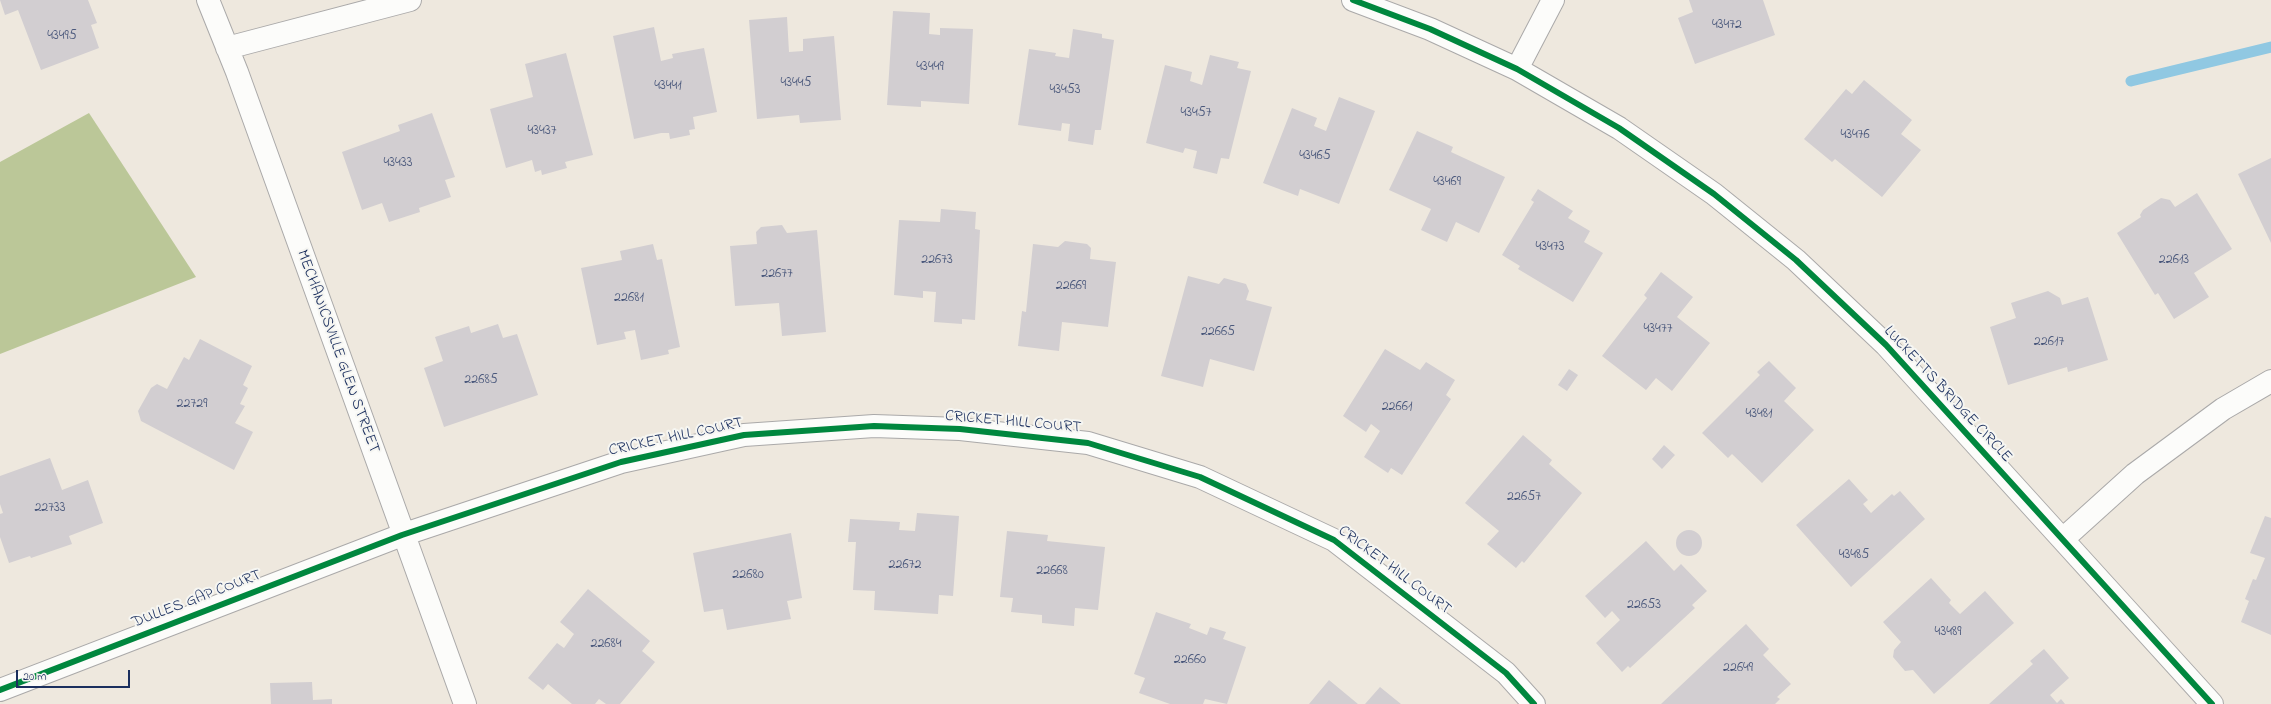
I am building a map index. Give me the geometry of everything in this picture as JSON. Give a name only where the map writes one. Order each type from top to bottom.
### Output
[{"type":"street","name":"MECHANICSVILLE GLEN STREET","points":[[208,0],[227,48],[402,536],[465,704]]},
{"type":"street","points":[[227,48],[410,0]]},
{"type":"street","name":"LUCKETTS BRIDGE CIRCLE","points":[[1353,0],[1430,29],[1517,69],[1619,128],[1714,194],[1796,260],[1886,346],[2212,704]]},
{"type":"street","points":[[1517,69],[1553,0]]},
{"type":"street","points":[[2063,539],[2135,474],[2223,409],[2271,381]]},
{"type":"street","name":"CRICKET HILL COURT","points":[[402,536],[621,462],[744,435],[874,426],[960,429],[1088,443],[1200,477],[1334,540],[1506,673],[1534,704]]},
{"type":"street","name":"DULLES GAP COURT","points":[[0,690],[402,536]]},
{"type":"green space","points":[[89,113],[196,277],[0,354],[0,162]]},
{"type":"building","points":[[0,0],[88,0],[97,23],[91,25],[99,48],[41,70],[18,10],[5,15]]},
{"type":"building","points":[[1689,0],[1763,0],[1775,35],[1695,64],[1678,18],[1693,12]]},
{"type":"building","points":[[893,11],[930,13],[929,34],[940,35],[940,28],[973,29],[969,104],[921,101],[921,107],[887,105]]},
{"type":"building","points":[[787,17],[789,52],[803,51],[803,39],[834,36],[841,120],[800,123],[799,115],[757,119],[749,20]]},
{"type":"building","points":[[654,27],[661,61],[673,58],[672,54],[704,48],[717,112],[693,117],[695,129],[689,130],[690,135],[670,139],[669,133],[661,133],[634,139],[613,36]]},
{"type":"building","points":[[1073,29],[1102,34],[1102,38],[1114,40],[1101,130],[1095,130],[1093,145],[1068,141],[1070,124],[1062,123],[1061,131],[1018,125],[1029,49],[1056,53],[1055,56],[1069,58]]},
{"type":"building","points":[[566,53],[593,155],[565,162],[567,168],[542,175],[541,170],[535,172],[532,160],[506,168],[490,109],[533,97],[525,64]]},
{"type":"building","points":[[1210,55],[1239,62],[1237,68],[1251,71],[1229,159],[1221,158],[1217,174],[1193,168],[1197,151],[1185,148],[1183,153],[1146,143],[1165,65],[1192,72],[1190,81],[1202,85]]},
{"type":"building","points":[[1864,80],[1912,120],[1901,134],[1921,150],[1882,197],[1835,159],[1832,162],[1804,139],[1846,89],[1852,94]]},
{"type":"building","points":[[1339,97],[1375,111],[1339,204],[1300,189],[1298,196],[1263,183],[1292,108],[1317,118],[1314,126],[1326,131]]},
{"type":"building","points":[[432,113],[455,177],[445,180],[451,197],[419,208],[420,212],[389,222],[382,203],[362,210],[342,152],[400,131],[398,125]]},
{"type":"building","points":[[1417,131],[1453,147],[1451,152],[1505,177],[1479,233],[1456,222],[1447,242],[1421,230],[1431,209],[1389,190]]},
{"type":"building","points":[[2271,158],[2271,243],[2238,174]]},
{"type":"building","points":[[1538,189],[1573,211],[1568,218],[1590,231],[1584,242],[1603,253],[1573,302],[1518,269],[1520,266],[1502,255],[1534,202],[1531,200]]},
{"type":"building","points":[[2197,193],[2232,249],[2194,273],[2209,297],[2174,319],[2158,293],[2155,295],[2117,233],[2141,217],[2140,215],[2143,210],[2161,198],[2170,200],[2175,207]]},
{"type":"building","points":[[941,209],[976,212],[975,229],[980,230],[975,320],[962,319],[962,324],[934,322],[936,292],[923,291],[923,298],[894,295],[899,220],[940,222]]},
{"type":"building","points":[[782,225],[787,233],[817,230],[826,332],[782,336],[779,303],[735,306],[730,246],[757,244],[756,232],[761,227]]},
{"type":"building","points":[[1065,241],[1087,244],[1091,248],[1090,259],[1116,262],[1108,327],[1062,322],[1059,351],[1018,346],[1022,311],[1026,312],[1033,244],[1058,247]]},
{"type":"building","points":[[653,244],[657,260],[662,259],[680,347],[668,350],[669,354],[641,360],[635,330],[624,332],[626,339],[597,345],[581,268],[622,260],[620,251]]},
{"type":"building","points":[[1661,272],[1693,297],[1677,317],[1710,343],[1672,391],[1656,378],[1646,390],[1602,356],[1647,298],[1644,295]]},
{"type":"building","points":[[1188,276],[1219,284],[1224,278],[1246,284],[1249,291],[1246,300],[1272,307],[1254,371],[1210,359],[1203,387],[1161,376]]},
{"type":"building","points":[[2048,291],[2060,298],[2062,305],[2088,297],[2108,360],[2068,372],[2067,367],[2008,385],[1990,327],[2016,318],[2011,303]]},
{"type":"building","points":[[498,324],[503,338],[517,334],[538,395],[444,427],[424,368],[443,361],[435,337],[469,326],[471,333]]},
{"type":"building","points":[[200,339],[252,366],[243,385],[248,388],[240,404],[245,406],[235,423],[253,432],[234,470],[141,421],[138,411],[151,388],[157,384],[167,389],[184,357],[189,360]]},
{"type":"building","points":[[1385,349],[1420,370],[1426,362],[1455,380],[1446,395],[1451,399],[1402,475],[1391,468],[1388,473],[1364,457],[1380,431],[1371,424],[1366,432],[1343,416]]},
{"type":"building","points":[[1769,361],[1796,388],[1784,401],[1814,430],[1762,483],[1732,454],[1728,458],[1702,433],[1760,375],[1757,372]]},
{"type":"building","points":[[1569,369],[1578,375],[1567,391],[1558,385]]},
{"type":"building","points":[[1523,435],[1552,460],[1549,464],[1582,493],[1524,563],[1522,561],[1516,568],[1487,544],[1499,531],[1465,503]]},
{"type":"building","points":[[1664,445],[1675,455],[1662,469],[1652,459]]},
{"type":"building","points":[[50,458],[62,490],[88,480],[103,523],[69,536],[72,544],[31,558],[30,556],[9,563],[0,537],[0,514],[3,513],[0,504],[0,476]]},
{"type":"building","points":[[1849,479],[1868,500],[1863,504],[1871,513],[1892,494],[1894,496],[1900,491],[1925,519],[1851,587],[1796,525]]},
{"type":"building","points":[[917,513],[959,516],[953,596],[939,595],[938,614],[874,610],[875,591],[853,590],[856,542],[848,542],[850,519],[900,522],[899,530],[915,531]]},
{"type":"building","points":[[2265,516],[2271,518],[2271,635],[2241,622],[2249,601],[2245,599],[2253,579],[2256,580],[2265,558],[2250,553]]},
{"type":"building","points":[[1689,530],[1698,534],[1702,543],[1698,552],[1689,556],[1680,552],[1676,543],[1680,534]]},
{"type":"building","points":[[1007,531],[1048,535],[1047,541],[1105,547],[1098,610],[1075,608],[1074,626],[1042,623],[1042,615],[1011,612],[1013,598],[1000,597]]},
{"type":"building","points":[[791,533],[802,598],[787,601],[791,619],[727,630],[723,609],[704,612],[693,553]]},
{"type":"building","points":[[1646,541],[1674,571],[1681,564],[1707,591],[1692,605],[1695,608],[1630,668],[1628,666],[1622,672],[1596,643],[1620,620],[1612,611],[1605,618],[1585,596]]},
{"type":"building","points":[[1931,578],[1951,600],[1949,603],[1960,614],[1985,591],[2014,623],[1934,694],[1913,670],[1905,671],[1893,657],[1894,650],[1901,642],[1883,622]]},
{"type":"building","points":[[588,589],[650,641],[642,651],[655,662],[620,704],[606,704],[599,699],[595,704],[572,704],[548,684],[543,690],[528,678],[557,643],[564,648],[574,634],[560,622]]},
{"type":"building","points":[[1156,612],[1191,624],[1189,628],[1207,635],[1210,627],[1226,632],[1223,639],[1246,647],[1227,704],[1205,699],[1203,704],[1170,704],[1139,693],[1145,678],[1134,674]]},
{"type":"building","points":[[1746,624],[1769,649],[1763,655],[1791,684],[1777,697],[1780,699],[1775,704],[1661,704]]},
{"type":"building","points":[[2044,649],[2069,678],[2050,695],[2057,703],[2061,699],[2065,704],[1989,704],[2033,664],[2030,661]]},
{"type":"building","points":[[1329,680],[1358,704],[1309,704]]},
{"type":"building","points":[[312,682],[313,700],[332,699],[332,704],[271,704],[270,683]]},
{"type":"building","points":[[1380,687],[1401,704],[1365,704]]},
{"type":"waterway","points":[[2131,81],[2271,47]]},
{"type":"cycle path","points":[[1353,0],[1430,29],[1517,69],[1619,128],[1714,194],[1796,260],[1886,345],[2212,704]]},
{"type":"cycle path","points":[[0,690],[402,535],[621,462],[744,435],[874,426],[960,429],[1088,443],[1200,477],[1334,540],[1506,673],[1534,704]]}]
